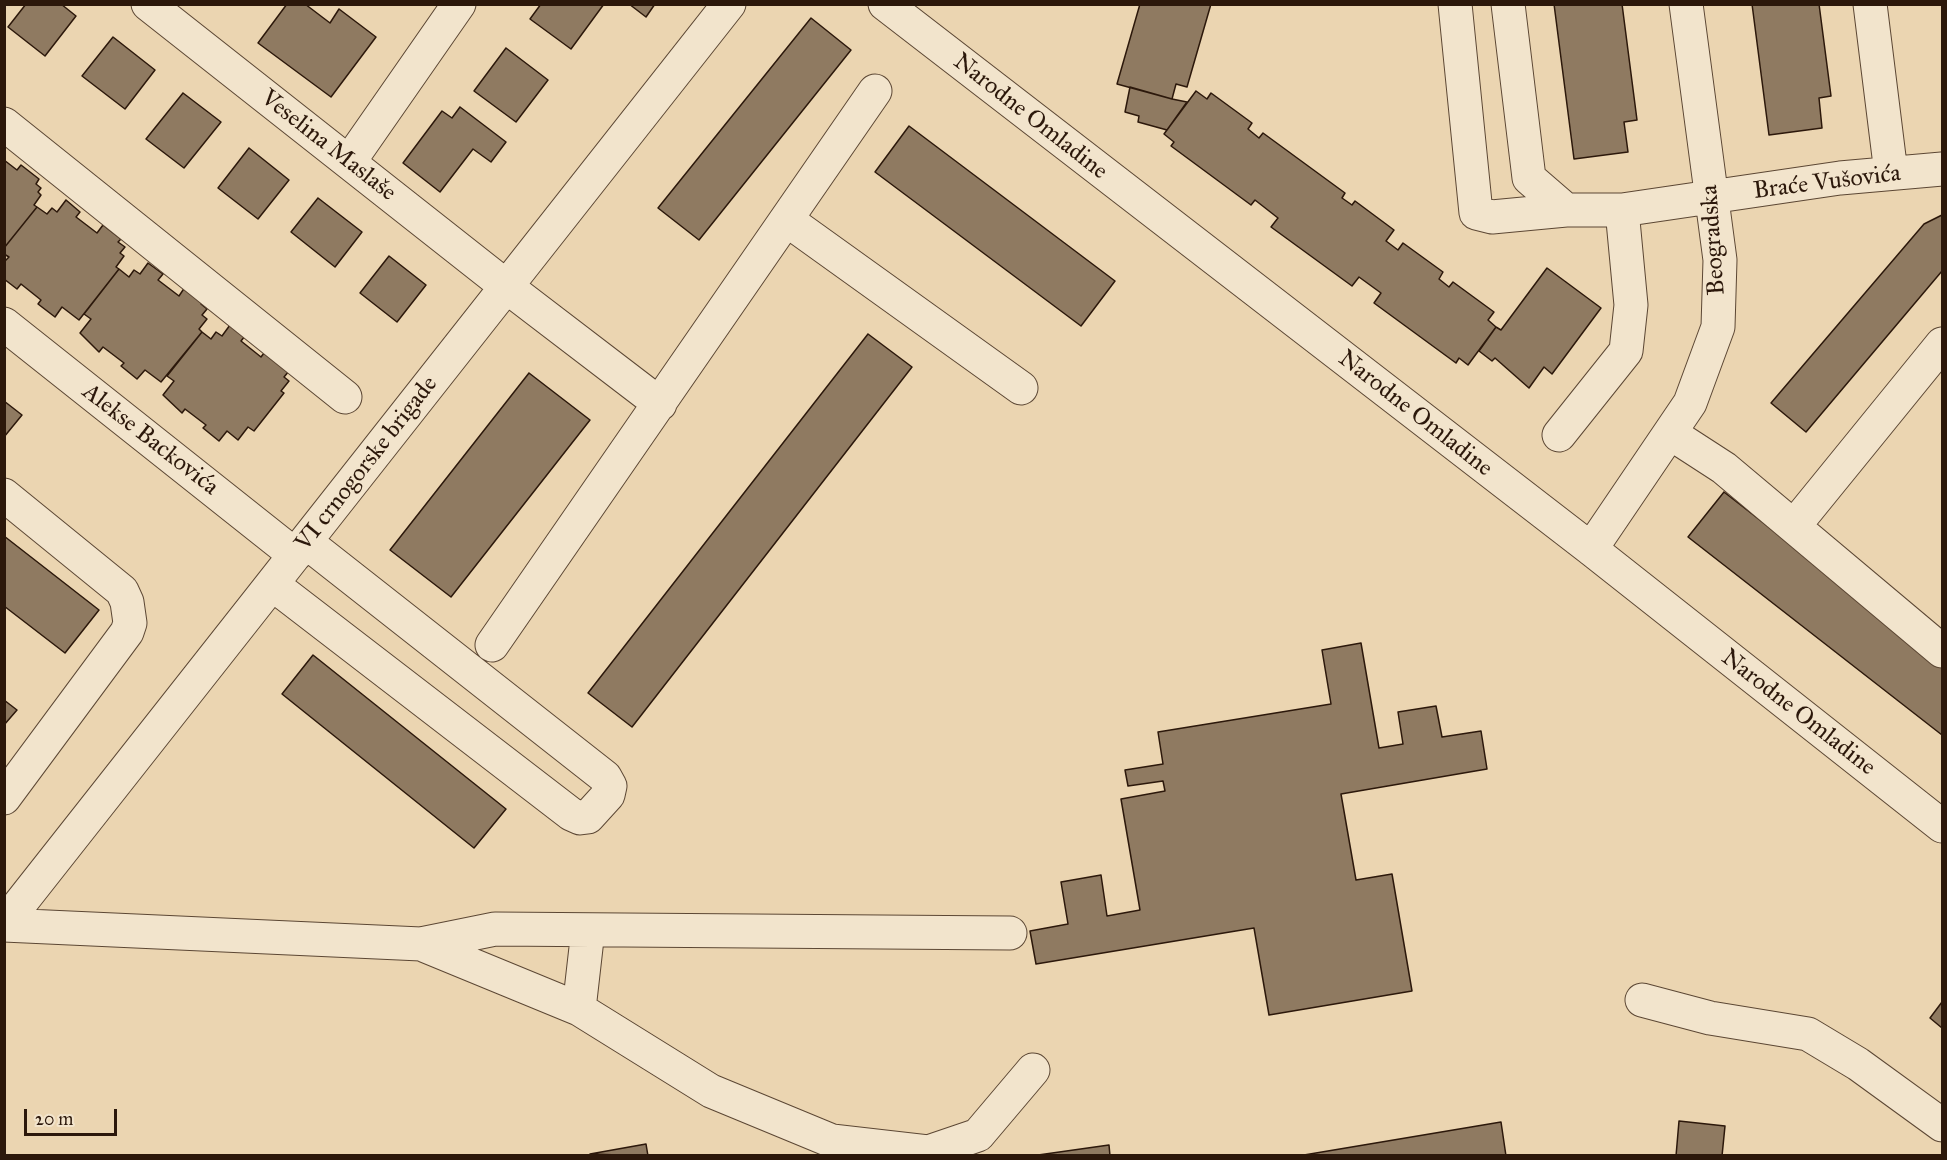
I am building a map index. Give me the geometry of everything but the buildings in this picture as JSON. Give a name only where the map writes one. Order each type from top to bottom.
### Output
[{"type":"street","name":"Veselina Maslaše","points":[[148,4],[507,287],[660,404]]},
{"type":"street","points":[[349,162],[459,4]]},
{"type":"street","name":"VI crnogorske brigade","points":[[4,925],[729,4]]},
{"type":"street","name":"Narodne Omladine","points":[[885,4],[1591,549],[1942,826]]},
{"type":"street","name":"Braće Vušovića","points":[[1455,4],[1476,213],[1492,218],[1566,210],[1622,210],[1840,178],[1942,169]]},
{"type":"street","points":[[1508,4],[1529,178],[1566,210]]},
{"type":"street","name":"Beogradska","points":[[1591,549],[1690,404],[1718,327],[1720,260],[1686,4]]},
{"type":"street","points":[[1870,4],[1891,173]]},
{"type":"street","points":[[492,645],[875,91]]},
{"type":"street","points":[[4,124],[345,397]]},
{"type":"street","points":[[1559,435],[1626,351],[1631,305],[1622,210]]},
{"type":"street","points":[[787,220],[1022,388]]},
{"type":"street","name":"Alekse Backovića","points":[[4,324],[605,777],[610,786],[608,795],[588,817],[580,818],[571,814],[272,584]]},
{"type":"street","points":[[1794,526],[1938,357]]},
{"type":"street","points":[[1670,433],[1724,468],[1942,651]]},
{"type":"street","points":[[4,495],[122,591],[127,602],[130,623],[127,632],[4,798]]},
{"type":"street","points":[[4,925],[421,945],[495,928],[1010,933]]},
{"type":"street","points":[[579,1009],[588,930]]},
{"type":"street","points":[[421,945],[579,1009],[711,1091],[832,1141],[928,1152],[978,1135],[1033,1070]]},
{"type":"street","points":[[1642,1000],[1710,1018],[1808,1034],[1858,1064],[1942,1125]]}]
